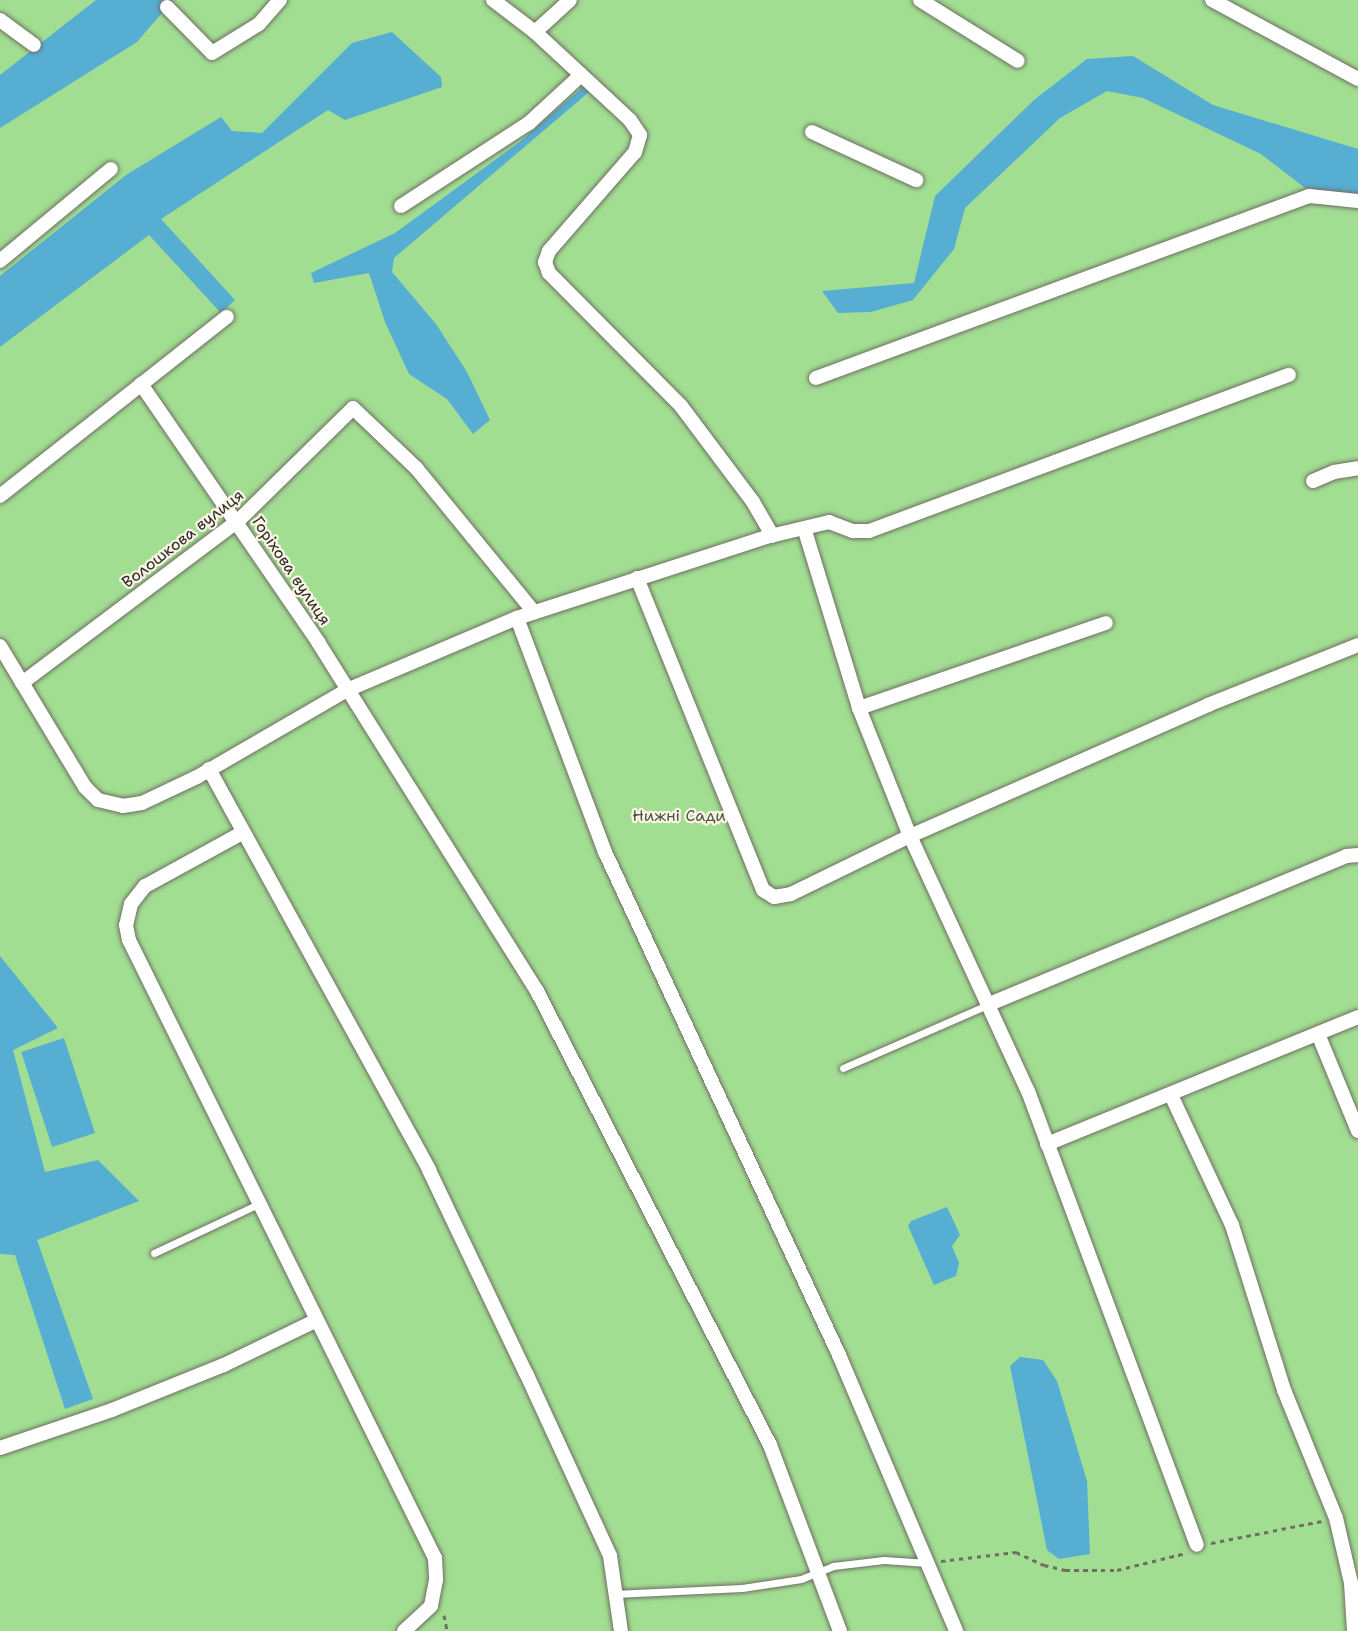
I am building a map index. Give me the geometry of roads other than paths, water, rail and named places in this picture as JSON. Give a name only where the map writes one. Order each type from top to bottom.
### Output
[{"type":"street","points":[[167,7],[212,53],[259,24],[280,0]]},
{"type":"street","points":[[493,0],[535,32],[630,120],[639,135],[635,152],[549,251],[545,262],[549,273],[681,406],[753,502],[773,536]]},
{"type":"street","points":[[535,32],[570,0]]},
{"type":"street","points":[[920,0],[1018,61]]},
{"type":"street","points":[[1212,0],[1358,80]]},
{"type":"street","points":[[0,20],[34,45]]},
{"type":"street","points":[[401,206],[529,123],[581,75]]},
{"type":"street","points":[[812,132],[916,180]]},
{"type":"street","points":[[0,261],[111,169]]},
{"type":"street","points":[[816,378],[1309,196],[1358,201]]},
{"type":"street","points":[[0,496],[227,317]]},
{"type":"street","points":[[0,646],[85,787],[98,800],[123,806],[142,803],[210,769],[346,690],[517,618],[773,536],[805,531],[830,522],[853,531],[869,531],[1289,375]]},
{"type":"street","name":"Горіхова вулиця","points":[[141,384],[238,521],[537,991],[770,1445],[840,1631]]},
{"type":"street","name":"Волошкова вулиця","points":[[22,682],[238,521],[353,408],[417,469],[534,612]]},
{"type":"street","points":[[1313,481],[1334,471],[1358,468]]},
{"type":"street","points":[[805,531],[859,708],[910,836],[1028,1091],[1197,1545]]},
{"type":"street","points":[[637,578],[763,890],[774,897],[790,894],[910,836],[1208,705],[1358,645]]},
{"type":"street","points":[[517,618],[605,852],[839,1354],[956,1631]]},
{"type":"street","points":[[859,708],[1106,623]]},
{"type":"street","points":[[210,769],[242,833],[429,1170],[596,1520],[610,1556],[621,1631]]},
{"type":"street","points":[[242,833],[145,886],[130,904],[126,925],[129,940],[435,1557],[436,1580],[431,1606],[404,1631]]},
{"type":"street","points":[[987,1005],[1335,861],[1358,855]]},
{"type":"street","points":[[1047,1144],[1358,1017]]},
{"type":"street","points":[[1318,1034],[1358,1131]]},
{"type":"street","points":[[1171,1095],[1232,1225],[1284,1390],[1336,1518],[1351,1583],[1354,1631]]},
{"type":"street","points":[[0,1448],[112,1410],[214,1369],[317,1320]]},
{"type":"lane","points":[[843,1068],[987,1005]]},
{"type":"lane","points":[[154,1253],[258,1204]]},
{"type":"lane","points":[[614,1593],[742,1588],[819,1573],[833,1566],[884,1560],[927,1563]]},
{"type":"water","points":[[96,0],[173,0],[137,42],[0,128],[0,75]]},
{"type":"water","points":[[392,32],[441,77],[442,87],[345,120],[328,110],[161,219],[235,300],[221,313],[149,235],[0,347],[0,276],[126,175],[221,117],[232,131],[262,133],[352,43]]},
{"type":"water","points":[[1133,56],[1213,105],[1358,149],[1358,197],[1309,191],[1261,154],[1143,98],[1107,91],[1060,118],[965,208],[954,249],[913,300],[871,312],[838,313],[822,291],[914,283],[935,196],[1034,100],[1087,59]]},
{"type":"water","points":[[583,87],[589,92],[394,258],[392,272],[436,324],[467,372],[490,420],[473,434],[447,399],[409,374],[385,322],[369,273],[314,283],[311,273],[395,233],[517,144]]},
{"type":"water","points":[[0,956],[58,1028],[13,1050],[45,1172],[98,1160],[139,1201],[37,1240],[93,1399],[65,1409],[15,1255],[0,1254]]},
{"type":"water","points":[[64,1038],[95,1133],[52,1147],[21,1052]]},
{"type":"water","points":[[947,1207],[960,1235],[952,1246],[959,1263],[956,1276],[934,1285],[908,1226],[911,1221]]},
{"type":"water","points":[[1020,1357],[1043,1360],[1057,1381],[1087,1481],[1090,1554],[1059,1559],[1047,1550],[1010,1366]]},
{"type":"park label","name":"Нижні Сади","points":[[679,816]]}]
